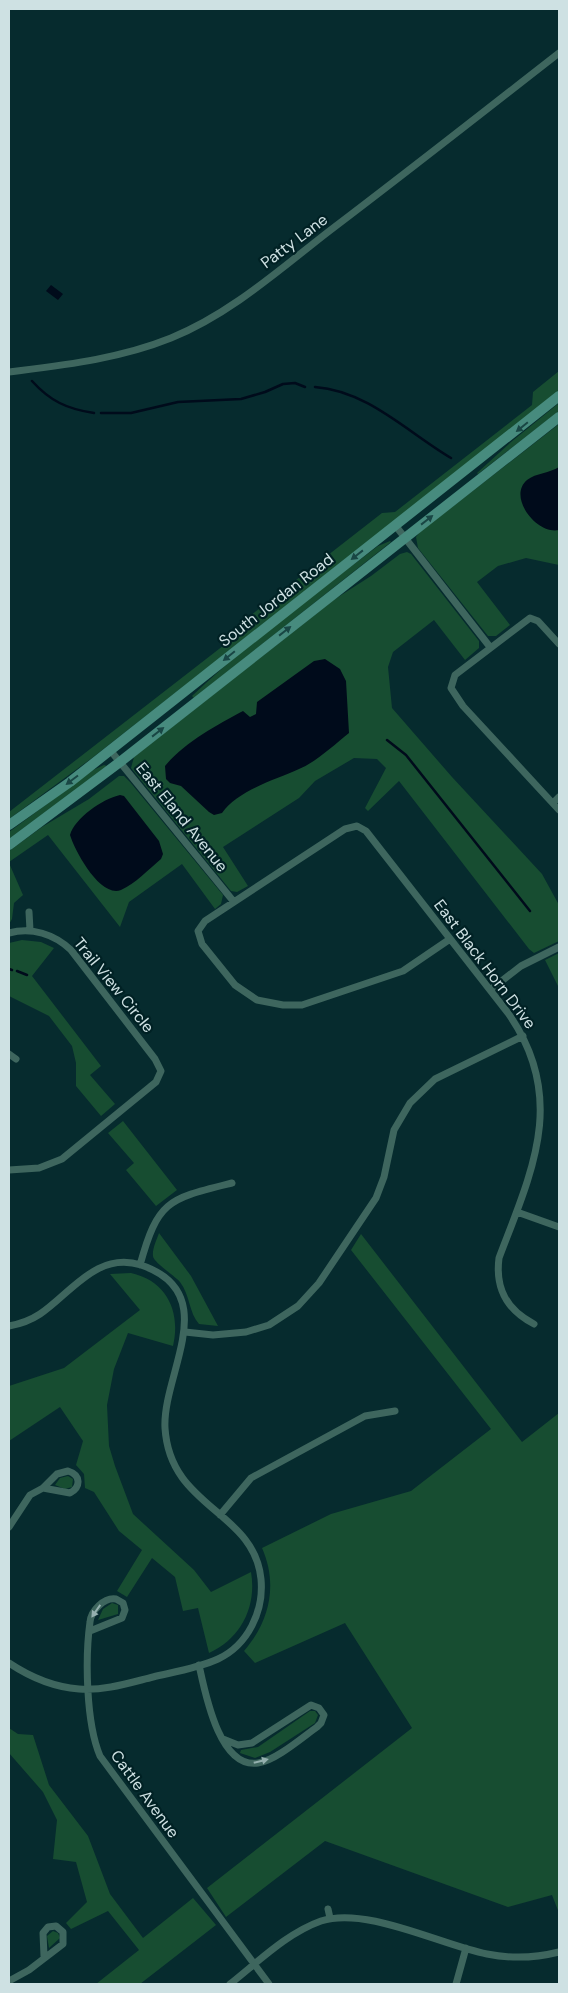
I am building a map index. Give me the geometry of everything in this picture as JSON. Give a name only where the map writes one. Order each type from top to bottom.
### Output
[{"type":"main road","name":"South Jordan Road","points":[[9,826],[110,750],[559,396]]},
{"type":"main road","name":"South Jordan Road","points":[[9,845],[120,762],[559,417]]},
{"type":"street","name":"Patty Lane","points":[[9,372],[64,366],[127,353],[172,337],[209,319],[275,274],[559,53]]},
{"type":"street","points":[[395,525],[490,647]]},
{"type":"street","points":[[559,644],[533,615],[455,675],[451,684],[453,692],[469,714],[559,810]]},
{"type":"street","points":[[443,683],[451,684]]},
{"type":"street","name":"East Eland Avenue","points":[[110,750],[234,902]]},
{"type":"street","points":[[553,803],[559,797]]},
{"type":"street","points":[[359,818],[357,826],[345,829],[205,921],[198,931],[200,940],[235,985],[257,1000],[283,1006],[302,1004],[403,971],[450,939]]},
{"type":"street","name":"East Black Horn Drive","points":[[357,826],[366,831],[490,990],[523,1036],[539,1076],[543,1114],[538,1152],[499,1258],[499,1282],[503,1296],[513,1310],[534,1324]]},
{"type":"street","points":[[30,912],[30,930]]},
{"type":"street","points":[[190,929],[198,931]]},
{"type":"street","name":"Trail View Circle","points":[[9,933],[30,930],[57,939],[71,950],[155,1059],[163,1075],[62,1159],[39,1168],[9,1170]]},
{"type":"street","points":[[490,990],[521,966],[559,947]]},
{"type":"street","points":[[185,1332],[236,1334],[261,1328],[285,1316],[315,1289],[353,1234],[380,1190],[394,1130],[414,1097],[425,1086],[442,1076],[523,1036]]},
{"type":"street","points":[[9,1054],[16,1059]]},
{"type":"street","points":[[140,1265],[153,1224],[168,1206],[191,1193],[232,1184]]},
{"type":"street","points":[[517,1212],[559,1228]]},
{"type":"street","points":[[9,1326],[39,1314],[92,1271],[118,1263],[140,1265],[160,1275],[175,1291],[183,1309],[185,1332],[166,1406],[165,1420],[168,1447],[176,1468],[188,1487],[242,1535],[255,1555],[261,1579],[261,1600],[252,1626],[237,1645],[222,1657],[199,1665],[113,1686],[89,1689],[62,1686],[44,1681],[9,1663]]},
{"type":"street","points":[[220,1515],[242,1487],[252,1478],[357,1420],[372,1414],[394,1411]]},
{"type":"street","points":[[9,1527],[27,1499],[43,1488],[52,1478],[64,1471],[72,1472],[79,1481],[75,1490],[70,1493],[43,1488]]},
{"type":"street","name":"Cattle Avenue","points":[[90,1631],[122,1618],[125,1610],[122,1603],[112,1598],[98,1607],[90,1621],[88,1639],[92,1734],[100,1756],[269,1984]]},
{"type":"street","points":[[199,1665],[211,1712],[223,1739],[232,1752],[240,1759],[252,1764],[264,1762],[317,1727],[324,1715],[319,1708],[311,1705],[252,1743],[238,1745],[223,1739]]},
{"type":"street","points":[[328,1908],[330,1918]]},
{"type":"street","points":[[230,1984],[298,1932],[330,1918],[366,1919],[466,1948],[513,1957],[532,1957],[559,1952]]},
{"type":"street","points":[[456,1984],[466,1948]]},
{"type":"street","points":[[9,1981],[29,1970],[44,1956]]},
{"type":"green space","points":[[559,371],[559,390],[537,409],[92,758],[9,819],[9,812],[237,635],[241,623],[382,513],[395,512],[532,405],[533,392]]},
{"type":"green space","points":[[559,403],[559,411],[477,473],[511,442]]},
{"type":"green space","points":[[559,424],[559,565],[526,558],[498,566],[477,582],[510,625],[496,636],[488,636],[418,548],[416,537]]},
{"type":"green space","points":[[390,541],[194,698],[192,696],[283,618],[378,546]]},
{"type":"green space","points":[[407,552],[411,554],[479,641],[479,648],[465,660],[434,620],[393,652],[388,667],[392,708],[452,777],[542,874],[559,905],[559,941],[534,953],[399,781],[368,811],[365,808],[386,768],[377,759],[354,758],[315,781],[299,798],[223,847],[248,886],[237,892],[231,891],[131,768],[134,757],[335,599],[371,576],[400,554]]},
{"type":"green space","points":[[104,765],[107,766],[9,839],[9,832],[93,770]]},
{"type":"green space","points":[[119,776],[124,776],[130,782],[223,895],[221,904],[215,909],[182,864],[129,902],[120,927],[48,835],[9,862],[9,851],[42,827],[89,799]]},
{"type":"green space","points":[[9,863],[23,895],[14,903],[12,919],[9,924]]},
{"type":"green space","points":[[22,940],[41,942],[54,948],[32,976],[101,1066],[90,1075],[115,1104],[101,1116],[76,1086],[76,1063],[72,1046],[49,1016],[9,996],[9,943]]},
{"type":"green space","points":[[559,953],[559,988],[545,960]]},
{"type":"green space","points":[[123,1121],[177,1190],[156,1206],[126,1170],[134,1163],[108,1133]]},
{"type":"green space","points":[[159,1233],[191,1276],[218,1326],[199,1324],[193,1315],[186,1292],[180,1282],[154,1259],[153,1250]]},
{"type":"green space","points":[[361,1234],[522,1442],[559,1413],[559,1913],[552,1895],[508,1907],[325,1841],[226,1917],[207,1888],[412,1728],[345,1623],[255,1663],[244,1651],[260,1627],[269,1602],[270,1575],[262,1548],[331,1514],[411,1491],[491,1429],[351,1250]]},
{"type":"green space","points":[[131,1273],[154,1283],[162,1291],[173,1310],[175,1321],[173,1346],[128,1333],[114,1369],[107,1405],[109,1446],[133,1514],[194,1570],[211,1592],[251,1572],[251,1597],[249,1609],[244,1620],[230,1639],[209,1653],[198,1608],[183,1611],[175,1577],[152,1558],[127,1597],[117,1591],[142,1550],[119,1531],[94,1492],[85,1488],[84,1474],[76,1465],[83,1441],[60,1407],[9,1441],[9,1386],[64,1368],[140,1310],[110,1274]]},
{"type":"green space","points":[[68,1476],[73,1479],[72,1487],[65,1489],[55,1485],[60,1478]]},
{"type":"green space","points":[[112,1603],[118,1605],[118,1614],[98,1620],[103,1609]]},
{"type":"green space","points":[[310,1711],[315,1711],[318,1715],[315,1723],[270,1752],[255,1758],[240,1753],[241,1750],[258,1747]]},
{"type":"green space","points":[[9,1728],[18,1734],[33,1735],[49,1785],[88,1836],[110,1894],[143,1938],[193,1898],[216,1925],[140,1984],[96,1984],[139,1950],[108,1911],[71,1929],[66,1923],[87,1902],[76,1862],[53,1859],[57,1820],[43,1792],[9,1753]]},
{"type":"green space","points":[[53,1931],[58,1933],[60,1938],[49,1948],[47,1936]]},
{"type":"water","points":[[51,285],[63,294],[58,300],[46,291]]},
{"type":"water","points":[[559,467],[559,530],[550,530],[534,521],[527,513],[520,496],[522,487],[527,480]]},
{"type":"water","points":[[325,659],[340,669],[346,681],[349,733],[325,753],[305,766],[247,792],[237,798],[222,813],[214,815],[181,786],[170,783],[166,779],[165,766],[182,749],[212,728],[243,711],[250,717],[256,714],[257,702],[314,661]]},
{"type":"water","points":[[120,795],[124,796],[159,841],[163,854],[161,859],[142,876],[121,890],[113,891],[97,880],[83,862],[70,835],[77,822],[90,810]]},
{"type":"waterway","points":[[32,381],[52,399],[75,409],[94,413]]},
{"type":"waterway","points":[[101,413],[131,413],[178,402],[241,399],[283,384],[295,383],[305,387]]},
{"type":"waterway","points":[[315,387],[334,390],[370,404],[451,458]]},
{"type":"waterway","points":[[387,740],[406,755],[530,911]]},
{"type":"waterway","points":[[17,971],[27,975]]}]
